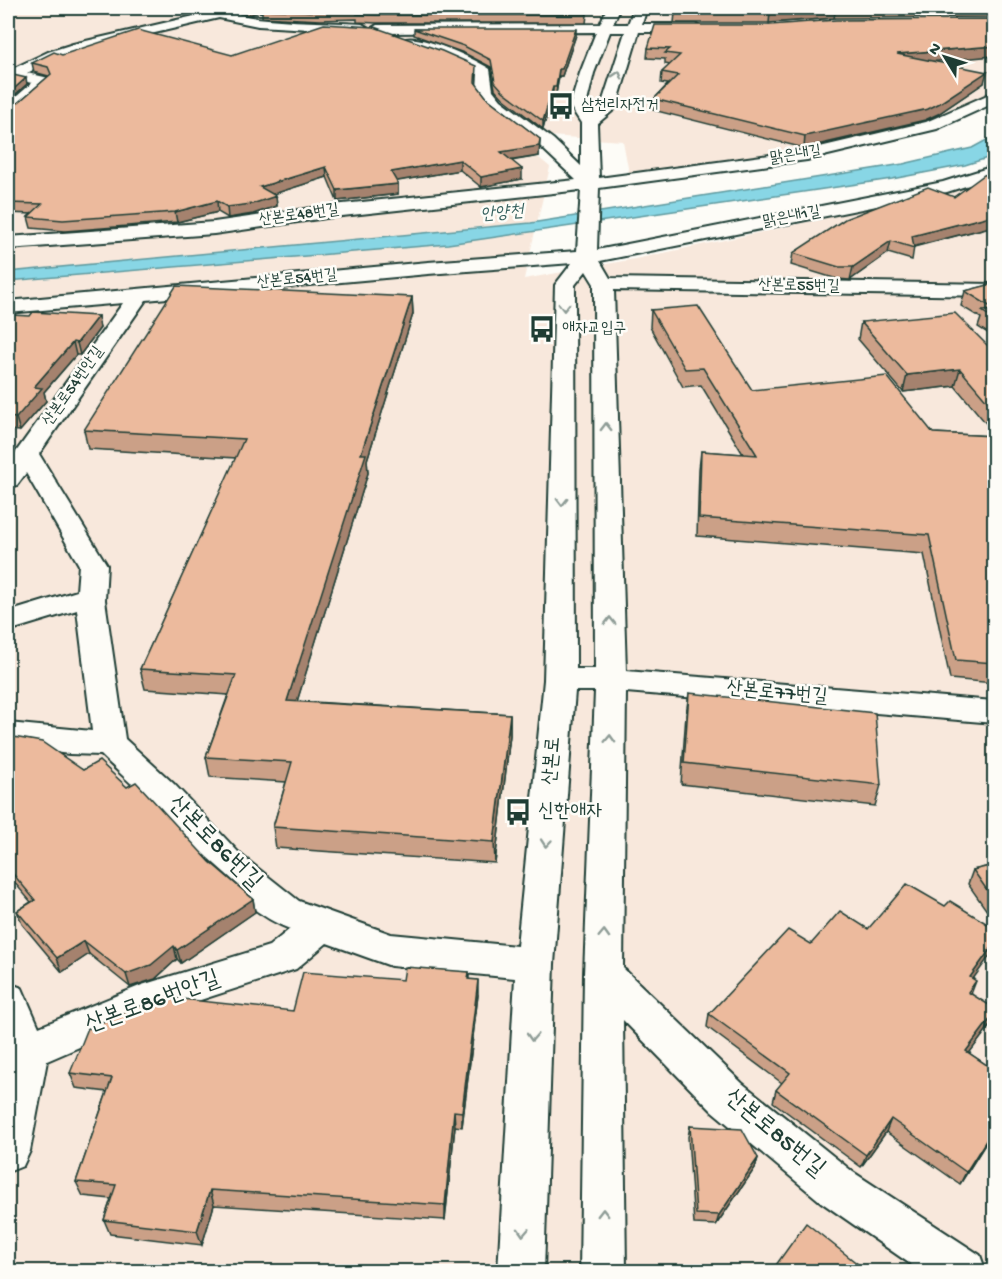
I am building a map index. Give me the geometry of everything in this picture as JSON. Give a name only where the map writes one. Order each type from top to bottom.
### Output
[{"type":"street","points":[[603,1272],[603,974],[611,680],[604,284],[587,253],[590,188],[589,123],[578,106],[587,73],[613,8]]},
{"type":"street","points":[[589,123],[608,108],[640,8]]},
{"type":"street","points":[[239,18],[270,10]]},
{"type":"street","points":[[8,112],[44,81],[12,75],[53,55],[213,11],[264,23],[377,29],[704,28]]},
{"type":"street","points":[[377,29],[464,59],[485,72],[485,90],[495,103],[547,143],[590,188]]},
{"type":"street","name":"맑은내길","points":[[590,188],[807,155],[931,126],[994,98]]},
{"type":"street","name":"맑은내1길","points":[[587,253],[947,187],[994,171]]},
{"type":"street","name":"산본로48번길","points":[[8,243],[214,228],[333,211],[590,188]]},
{"type":"street","name":"산본로54번길","points":[[8,307],[587,253]]},
{"type":"street","name":"산본로","points":[[521,1272],[535,964],[560,680],[565,285],[587,253]]},
{"type":"street","name":"산본로55번길","points":[[604,284],[994,290]]},
{"type":"street","name":"산본로54번안길","points":[[8,480],[140,294]]},
{"type":"street","points":[[8,735],[69,742],[109,742],[91,596],[93,565],[37,470],[25,456]]},
{"type":"street","points":[[8,622],[91,596]]},
{"type":"street","name":"산본로77번길","points":[[560,680],[611,680],[994,712]]},
{"type":"street","name":"산본로86번길","points":[[109,742],[162,793],[228,865],[286,912],[391,950],[535,964]]},
{"type":"street","name":"산본로86번안길","points":[[29,1050],[142,1002],[282,958],[321,925]]},
{"type":"street","name":"산본로85번길","points":[[603,974],[727,1097],[837,1187],[963,1272]]},
{"type":"street","points":[[8,1000],[29,1050],[8,1150]]},
{"type":"shaded area","points":[[8,8],[210,8],[236,23],[323,28],[467,98],[550,167],[524,279],[640,258],[994,182],[994,1271],[8,1271]]},
{"type":"shaded area","points":[[219,8],[994,8],[994,93],[945,116],[797,154],[629,173],[623,141],[549,136],[493,84],[496,75],[481,65],[378,28],[352,24],[257,20]]},
{"type":"water","points":[[994,136],[994,156],[965,165],[892,179],[448,244],[8,281],[8,272],[531,223],[903,164],[972,148]]},
{"type":"building","points":[[261,8],[585,8],[587,15],[376,15],[356,14],[365,11],[319,12]]},
{"type":"building","points":[[684,8],[836,8],[770,13],[675,13]]},
{"type":"building","points":[[994,19],[994,46],[897,54],[987,72],[928,109],[805,136],[654,99],[678,75],[662,72],[680,55],[665,53],[670,49],[648,48],[655,25],[770,25],[836,20]]},
{"type":"building","points":[[324,24],[374,27],[442,51],[476,66],[475,82],[487,98],[540,139],[539,146],[501,152],[522,169],[481,177],[460,160],[391,172],[398,184],[337,190],[326,167],[260,187],[276,196],[252,204],[227,207],[217,201],[175,212],[63,220],[28,217],[42,204],[8,203],[8,108],[13,107],[51,74],[48,67],[32,63],[54,52],[62,55],[138,30],[232,55]]},
{"type":"building","points":[[414,29],[576,29],[562,69],[559,69],[556,87],[553,87],[543,121],[503,91],[495,82],[491,60],[464,46]]},
{"type":"building","points":[[9,74],[26,78],[8,94],[8,76]]},
{"type":"building","points":[[994,172],[994,215],[912,236],[914,248],[891,241],[853,267],[839,267],[793,253],[845,219],[928,187],[954,197],[984,175]]},
{"type":"building","points":[[994,284],[994,309],[965,291]]},
{"type":"building","points":[[176,286],[412,297],[361,454],[366,454],[287,701],[510,714],[494,842],[273,827],[292,762],[206,757],[236,675],[140,669],[244,439],[84,430]]},
{"type":"building","points":[[698,306],[752,390],[887,376],[933,433],[994,436],[994,663],[956,660],[929,535],[699,518],[701,451],[757,455],[703,368],[685,369],[651,310]]},
{"type":"building","points":[[994,310],[994,319],[982,311]]},
{"type":"building","points":[[33,312],[98,316],[77,343],[73,342],[34,387],[42,388],[16,418],[8,417],[8,316],[30,316]]},
{"type":"building","points":[[955,313],[994,352],[994,409],[960,369],[907,375],[861,322]]},
{"type":"building","points":[[689,693],[875,713],[881,785],[684,763]]},
{"type":"building","points":[[8,736],[42,742],[83,770],[99,761],[127,787],[136,782],[210,862],[253,899],[177,950],[174,946],[151,965],[126,974],[84,941],[57,958],[17,911],[35,900],[8,868]]},
{"type":"building","points":[[994,865],[994,900],[973,870]]},
{"type":"building","points":[[907,884],[945,906],[950,901],[994,928],[994,944],[970,977],[976,981],[968,992],[994,1008],[994,1014],[966,1051],[994,1070],[994,1128],[966,1172],[891,1119],[866,1155],[776,1090],[790,1073],[709,1014],[788,930],[811,944],[840,911],[868,929]]},
{"type":"building","points":[[405,967],[469,972],[468,979],[478,980],[462,1112],[454,1111],[445,1205],[210,1190],[197,1231],[104,1220],[116,1185],[76,1182],[112,1078],[70,1073],[88,1028],[99,1030],[102,1022],[163,997],[293,1011],[303,972],[403,980]]},
{"type":"building","points":[[690,1126],[742,1129],[758,1158],[719,1215],[696,1214]]},
{"type":"building","points":[[806,1223],[868,1272],[771,1272]]},
{"type":"place","name":"삼천리자전거","points":[[561,106]]},
{"type":"place","name":"애자교입구","points":[[542,329]]},
{"type":"place","name":"신한애자","points":[[518,812]]},
{"type":"water label","name":"안양천","points":[[502,214]]}]
